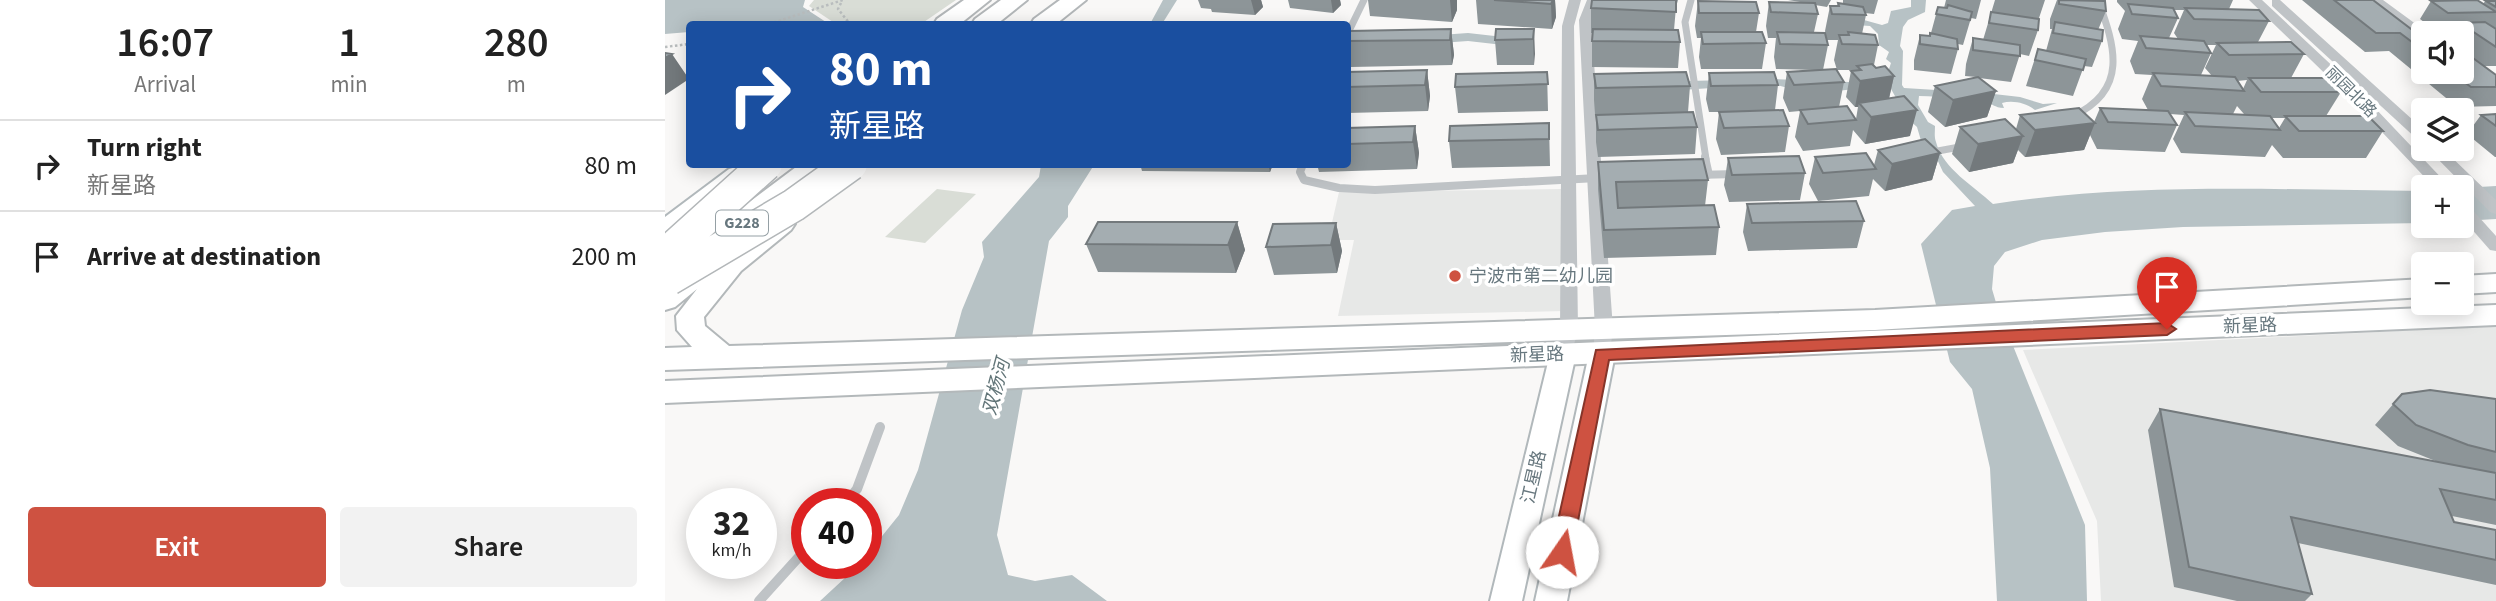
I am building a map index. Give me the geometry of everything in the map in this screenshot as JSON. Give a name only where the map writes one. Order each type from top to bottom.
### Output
[{"type":"highway","points":[[949,21],[979,0]]},
{"type":"highway","points":[[951,21],[995,0]]},
{"type":"highway","points":[[987,21],[1016,0]]},
{"type":"highway","points":[[1008,21],[1036,0]]},
{"type":"highway","points":[[1030,21],[1058,0]]},
{"type":"highway","points":[[1046,21],[1075,0]]},
{"type":"highway","points":[[666,275],[762,168]]},
{"type":"highway","name":"G228","points":[[666,275],[790,168]]},
{"type":"highway","name":"G228","points":[[666,275],[813,168]]},
{"type":"highway","points":[[666,275],[795,205],[846,168]]},
{"type":"main road","points":[[665,248],[769,168]]},
{"type":"main road","points":[[666,275],[836,168]]},
{"type":"main road","points":[[723,358],[691,330],[690,316],[731,265],[846,168]]},
{"type":"main road","points":[[2474,284],[2496,283]]},
{"type":"main road","name":"新星路","points":[[1603,342],[1875,320],[2411,289]]},
{"type":"main road","name":"新星路","points":[[665,392],[955,380],[1047,361],[1566,342],[1921,340],[2496,315]]},
{"type":"main road","name":"新星路","points":[[665,359],[964,350],[1047,361]]},
{"type":"street","points":[[948,21],[973,0]]},
{"type":"street","points":[[1566,342],[1570,180],[1568,26],[1575,0]]},
{"type":"street","points":[[1551,601],[1603,342],[1599,178],[1585,20],[1593,0]]},
{"type":"street","name":"丽园北路","points":[[2255,0],[2351,91],[2430,175]]},
{"type":"street","name":"丽园北路","points":[[2272,0],[2411,126]]},
{"type":"street","points":[[2375,0],[2411,26]]},
{"type":"street","points":[[2448,161],[2496,209]]},
{"type":"street","points":[[665,228],[743,168]]},
{"type":"street","points":[[2474,221],[2496,246]]},
{"type":"street","name":"江星路","points":[[1506,601],[1566,342]]},
{"type":"lane","points":[[1351,27],[1364,0]]},
{"type":"lane","points":[[1691,0],[1685,22],[1699,130],[1709,175]]},
{"type":"lane","points":[[2061,121],[2079,114],[2113,83],[2116,54],[2098,0]]},
{"type":"lane","points":[[1922,154],[1974,144]]},
{"type":"lane","points":[[1302,168],[1300,172],[1304,180],[1340,188],[1462,189],[1599,178]]},
{"type":"lane","points":[[1683,175],[1751,174]]},
{"type":"lane","points":[[857,488],[880,427]]},
{"type":"lane","points":[[759,601],[791,566]]},
{"type":"path","points":[[780,21],[842,0]]},
{"type":"path","points":[[842,0],[838,9],[847,21]]},
{"type":"path","points":[[665,47],[686,44]]},
{"type":"shaded area","points":[[814,0],[956,0],[925,21],[832,21],[809,6]]},
{"type":"shaded area","points":[[937,189],[976,194],[925,243],[885,237]]},
{"type":"shaded area","name":"宁波市第二幼儿园","points":[[1561,189],[1565,311],[1338,316],[1354,240],[1328,240],[1339,192]]},
{"type":"shaded area","points":[[2496,326],[2496,601],[2101,601],[2097,521],[2023,350]]},
{"type":"water","points":[[665,0],[805,0],[803,7],[824,21],[686,21],[686,32],[665,34]]},
{"type":"water","points":[[1911,0],[1926,0],[1925,12],[1908,20],[1903,27],[1900,46],[1903,51],[1904,88],[1985,93],[2020,97],[2043,104],[2057,103],[2035,110],[2015,102],[2002,103],[2004,108],[1967,99],[1919,96],[1918,105],[1928,122],[1935,126],[1935,140],[1945,161],[1993,204],[2046,197],[2154,190],[2411,191],[2411,223],[2183,227],[2105,232],[2042,240],[2005,252],[1994,266],[1992,289],[2085,525],[2087,601],[1997,601],[1990,468],[1972,389],[1950,362],[1921,244],[1952,210],[1975,206],[1943,172],[1937,159],[1922,144],[1917,127],[1908,119],[1891,89],[1869,87],[1812,91],[1774,84],[1681,90],[1688,81],[1771,79],[1849,82],[1874,78],[1889,69],[1891,63],[1886,59],[1889,52],[1879,45],[1878,34],[1870,26],[1826,23],[1864,20],[1882,25],[1888,23],[1891,11],[1911,7]]},
{"type":"water","name":"双杨河","points":[[1040,168],[1092,168],[1068,206],[1068,217],[1049,241],[997,535],[1008,575],[1035,581],[1072,575],[1107,601],[820,601],[844,579],[882,579],[882,536],[899,515],[918,470],[962,310],[984,257],[982,242],[1039,177]]},
{"type":"water","points":[[2496,186],[2496,219],[2474,220],[2474,187]]},
{"type":"building","points":[[1494,0],[1553,0],[1551,4]]},
{"type":"building","points":[[1592,0],[1676,0],[1676,12],[1591,8]]},
{"type":"building","points":[[2059,0],[2105,1],[2106,11],[2059,4]]},
{"type":"building","points":[[2334,0],[2373,0],[2411,29],[2411,41],[2400,33],[2376,33]]},
{"type":"building","points":[[2477,0],[2496,12],[2448,13],[2431,1]]},
{"type":"building","points":[[1698,1],[1756,2],[1759,13],[1699,13]]},
{"type":"building","points":[[1769,2],[1815,3],[1818,14],[1771,12]]},
{"type":"building","points":[[1838,3],[1863,7],[1866,15],[1832,14],[1830,6],[1839,6]]},
{"type":"building","points":[[2128,4],[2173,8],[2178,18],[2132,14]]},
{"type":"building","points":[[1948,5],[1972,12],[1970,20],[1936,14],[1938,7],[1947,8]]},
{"type":"building","points":[[2185,8],[2259,10],[2269,21],[2194,19]]},
{"type":"building","points":[[1991,12],[2039,19],[2038,30],[1989,23]]},
{"type":"building","points":[[2055,22],[2103,30],[2102,41],[2053,33]]},
{"type":"building","points":[[2474,22],[2485,22],[2496,29],[2496,47],[2474,32]]},
{"type":"building","points":[[1451,29],[1450,40],[1351,41],[1351,31]]},
{"type":"building","points":[[1496,29],[1534,29],[1533,39],[1495,40]]},
{"type":"building","points":[[1593,29],[1678,30],[1680,42],[1592,41]]},
{"type":"building","points":[[1701,32],[1762,32],[1766,43],[1703,44]]},
{"type":"building","points":[[1777,32],[1825,33],[1828,45],[1780,44]]},
{"type":"building","points":[[1848,32],[1875,35],[1878,45],[1842,44],[1839,35],[1849,35]]},
{"type":"building","points":[[1930,33],[1957,39],[1958,49],[1920,44],[1920,35],[1930,36]]},
{"type":"building","points":[[2140,36],[2204,41],[2211,53],[2146,48]]},
{"type":"building","points":[[1973,38],[2020,45],[2020,56],[1973,50]]},
{"type":"building","points":[[2291,42],[2304,54],[2229,55],[2217,43]]},
{"type":"building","points":[[2038,49],[2086,59],[2083,70],[2035,60]]},
{"type":"building","points":[[2474,59],[2496,75],[2496,87],[2471,87],[2467,84],[2474,84]]},
{"type":"building","points":[[1872,64],[1876,68],[1885,66],[1894,76],[1860,81],[1851,71],[1861,70],[1857,66]]},
{"type":"building","points":[[1836,69],[1844,82],[1794,85],[1787,72]]},
{"type":"building","points":[[1427,70],[1425,85],[1351,87],[1351,72]]},
{"type":"building","points":[[1547,72],[1548,84],[1455,87],[1456,74]]},
{"type":"building","points":[[1686,72],[1690,86],[1596,88],[1594,74]]},
{"type":"building","points":[[1774,72],[1778,85],[1711,86],[1709,73]]},
{"type":"building","points":[[2153,73],[2235,77],[2244,91],[2161,86]]},
{"type":"building","points":[[1978,77],[1996,91],[1953,100],[1935,86]]},
{"type":"building","points":[[2249,78],[2326,78],[2341,92],[2261,92]]},
{"type":"building","points":[[1904,96],[1917,110],[1871,117],[1859,103]]},
{"type":"building","points":[[1847,106],[1856,120],[1808,124],[1800,110]]},
{"type":"building","points":[[2079,108],[2095,123],[2035,130],[2020,115]]},
{"type":"building","points":[[2100,108],[2168,111],[2177,125],[2108,122]]},
{"type":"building","points":[[1783,110],[1789,126],[1724,128],[1719,112]]},
{"type":"building","points":[[1693,112],[1697,127],[1598,130],[1596,115]]},
{"type":"building","points":[[2185,112],[2270,116],[2280,130],[2195,126]]},
{"type":"building","points":[[2496,114],[2496,126],[2481,115]]},
{"type":"building","points":[[2285,116],[2368,116],[2383,131],[2299,131]]},
{"type":"building","points":[[2005,119],[2023,136],[1978,144],[1960,127]]},
{"type":"building","points":[[1549,123],[1549,139],[1449,141],[1450,126]]},
{"type":"building","points":[[1415,126],[1413,142],[1351,144],[1351,128]]},
{"type":"building","points":[[1925,139],[1940,153],[1892,164],[1878,150]]},
{"type":"building","points":[[1866,153],[1876,169],[1823,173],[1815,157]]},
{"type":"building","points":[[1799,156],[1805,173],[1732,175],[1728,158]]},
{"type":"building","points":[[1703,159],[1708,180],[1616,182],[1618,208],[1714,205],[1719,227],[1604,230],[1598,162]]},
{"type":"building","points":[[1856,201],[1864,221],[1752,223],[1747,204]]},
{"type":"building","points":[[1098,222],[1237,222],[1228,245],[1086,244]]},
{"type":"building","points":[[1336,223],[1331,245],[1266,247],[1273,224]]},
{"type":"building","points":[[2430,390],[2496,399],[2496,452],[2468,445],[2416,425],[2393,404],[2402,394]]},
{"type":"building","points":[[2160,409],[2496,473],[2496,500],[2440,489],[2454,522],[2496,530],[2496,560],[2291,517],[2312,594],[2189,567]]},
{"type":"waterway","points":[[1158,21],[1170,0]]},
{"type":"waterway","points":[[1426,40],[1468,37],[1521,43]]},
{"type":"place","name":"宁波市第二幼儿园","points":[[1455,276]]},
{"type":"route","points":[[1562,552],[1602,354],[2167,329]]}]
